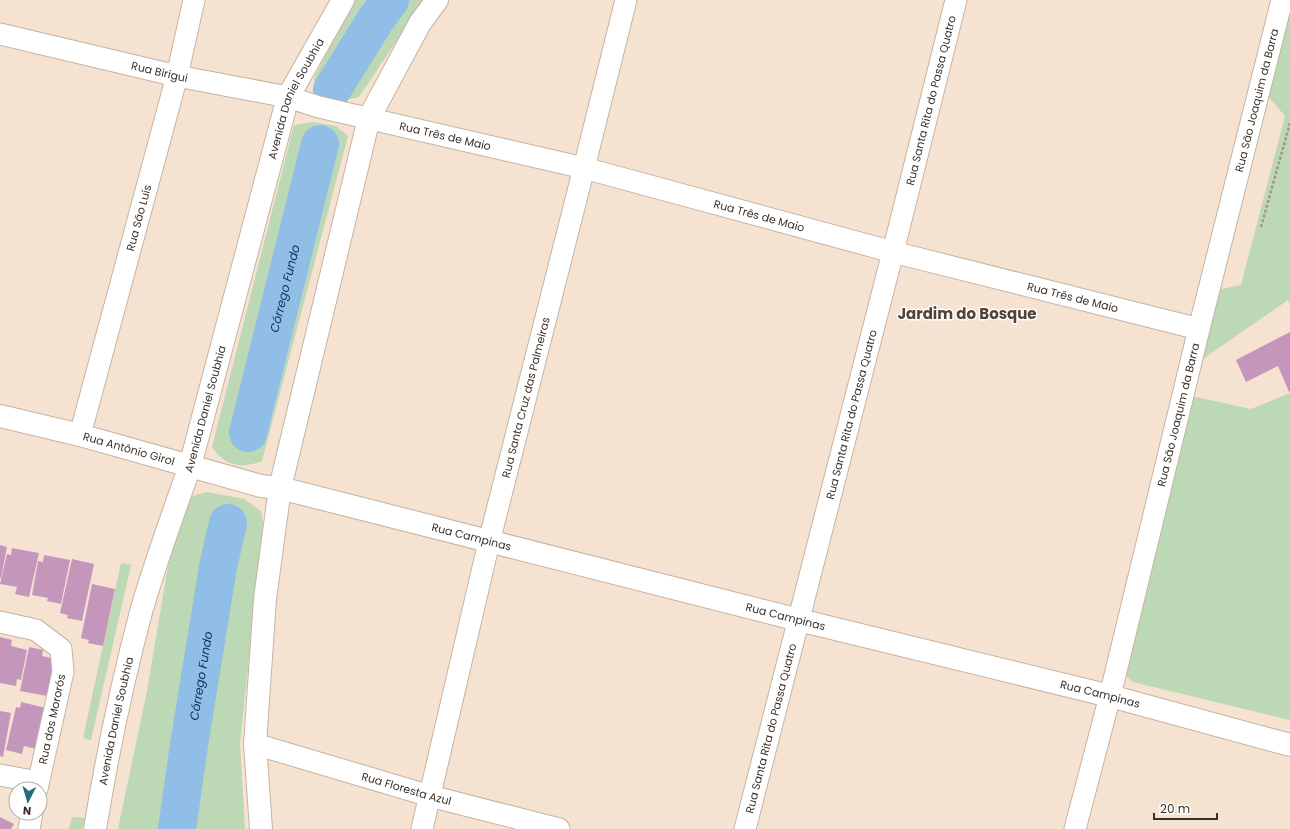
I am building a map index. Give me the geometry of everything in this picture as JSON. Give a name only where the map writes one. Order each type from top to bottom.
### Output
[{"type":"main road","name":"Avenida Daniel Soubhia","points":[[95,829],[102,783],[141,612],[170,521],[190,466],[288,97],[343,0]]},
{"type":"main road","points":[[261,829],[255,744],[265,599],[280,488],[369,118],[420,23],[437,0]]},
{"type":"main road","name":"Rua Antônio Girol","points":[[0,416],[80,435],[261,486],[280,488]]},
{"type":"main road","name":"Rua Campinas","points":[[280,488],[799,620],[1110,696],[1290,745]]},
{"type":"street","name":"Rua São Luís","points":[[80,435],[177,76],[194,0]]},
{"type":"street","name":"Rua Santa Cruz das Palmeiras","points":[[422,829],[489,542],[626,0]]},
{"type":"street","name":"Rua Santa Rita do Passa Quatro","points":[[745,829],[956,0]]},
{"type":"street","name":"Rua São Joaquim da Barra","points":[[1075,829],[1110,696],[1199,329],[1282,0]]},
{"type":"street","name":"Rua Birigui","points":[[0,34],[177,76],[288,97],[319,107]]},
{"type":"street","name":"Rua Três de Maio","points":[[319,107],[584,168],[893,252],[1199,329]]},
{"type":"street","name":"Rua dos Mororós","points":[[0,622],[36,630],[61,649],[63,672],[38,781]]},
{"type":"street","name":"Rua Floresta Azul","points":[[255,744],[430,796],[559,829]]},
{"type":"street","points":[[0,775],[22,781]]},
{"type":"path","points":[[1261,227],[1290,123]]},
{"type":"green space","points":[[354,0],[427,0],[402,33],[359,97],[342,99],[331,97],[315,89],[314,78]]},
{"type":"green space","points":[[1290,0],[1290,304],[1288,300],[1190,368],[1208,292],[1241,285],[1285,116],[1260,87]]},
{"type":"green space","points":[[313,122],[336,126],[348,136],[262,461],[247,465],[234,464],[222,458],[212,447],[294,125]]},
{"type":"green space","points":[[1290,393],[1290,720],[1133,682],[1121,671],[1183,394],[1251,409]]},
{"type":"green space","points":[[207,492],[244,499],[261,511],[263,522],[240,744],[245,829],[118,829],[147,691],[167,572],[177,530],[189,497]]},
{"type":"green space","points":[[121,563],[131,565],[91,740],[83,738]]},
{"type":"green space","points":[[72,817],[85,818],[82,829],[69,829]]},
{"type":"building","points":[[1290,332],[1290,391],[1289,392],[1278,366],[1246,382],[1236,360]]},
{"type":"building","points":[[0,545],[7,547],[1,578],[0,578]]},
{"type":"building","points":[[12,548],[39,553],[29,597],[15,594],[17,587],[0,584],[7,554],[11,555]]},
{"type":"building","points":[[44,555],[70,560],[61,604],[47,601],[48,598],[32,595],[38,561],[43,562]]},
{"type":"building","points":[[72,559],[94,564],[82,621],[67,618],[68,615],[60,613]]},
{"type":"building","points":[[92,584],[115,589],[103,646],[88,643],[89,640],[81,638]]},
{"type":"building","points":[[0,637],[12,640],[11,646],[27,650],[21,680],[17,679],[16,686],[0,683]]},
{"type":"building","points":[[29,647],[43,650],[42,656],[56,659],[50,689],[48,689],[47,696],[20,691]]},
{"type":"building","points":[[21,702],[46,708],[36,749],[24,746],[22,754],[6,750],[16,707],[20,708]]},
{"type":"building","points":[[0,711],[11,713],[3,757],[0,756]]},
{"type":"building","points":[[0,817],[14,824],[11,829],[0,829]]},
{"type":"waterway","name":"Córrego Fundo","points":[[332,90],[376,19],[390,0]]},
{"type":"waterway","name":"Córrego Fundo","points":[[248,433],[320,144]]},
{"type":"waterway","name":"Córrego Fundo","points":[[177,829],[218,567],[228,523]]},
{"type":"district","name":"Jardim do Bosque","points":[[967,313]]}]
